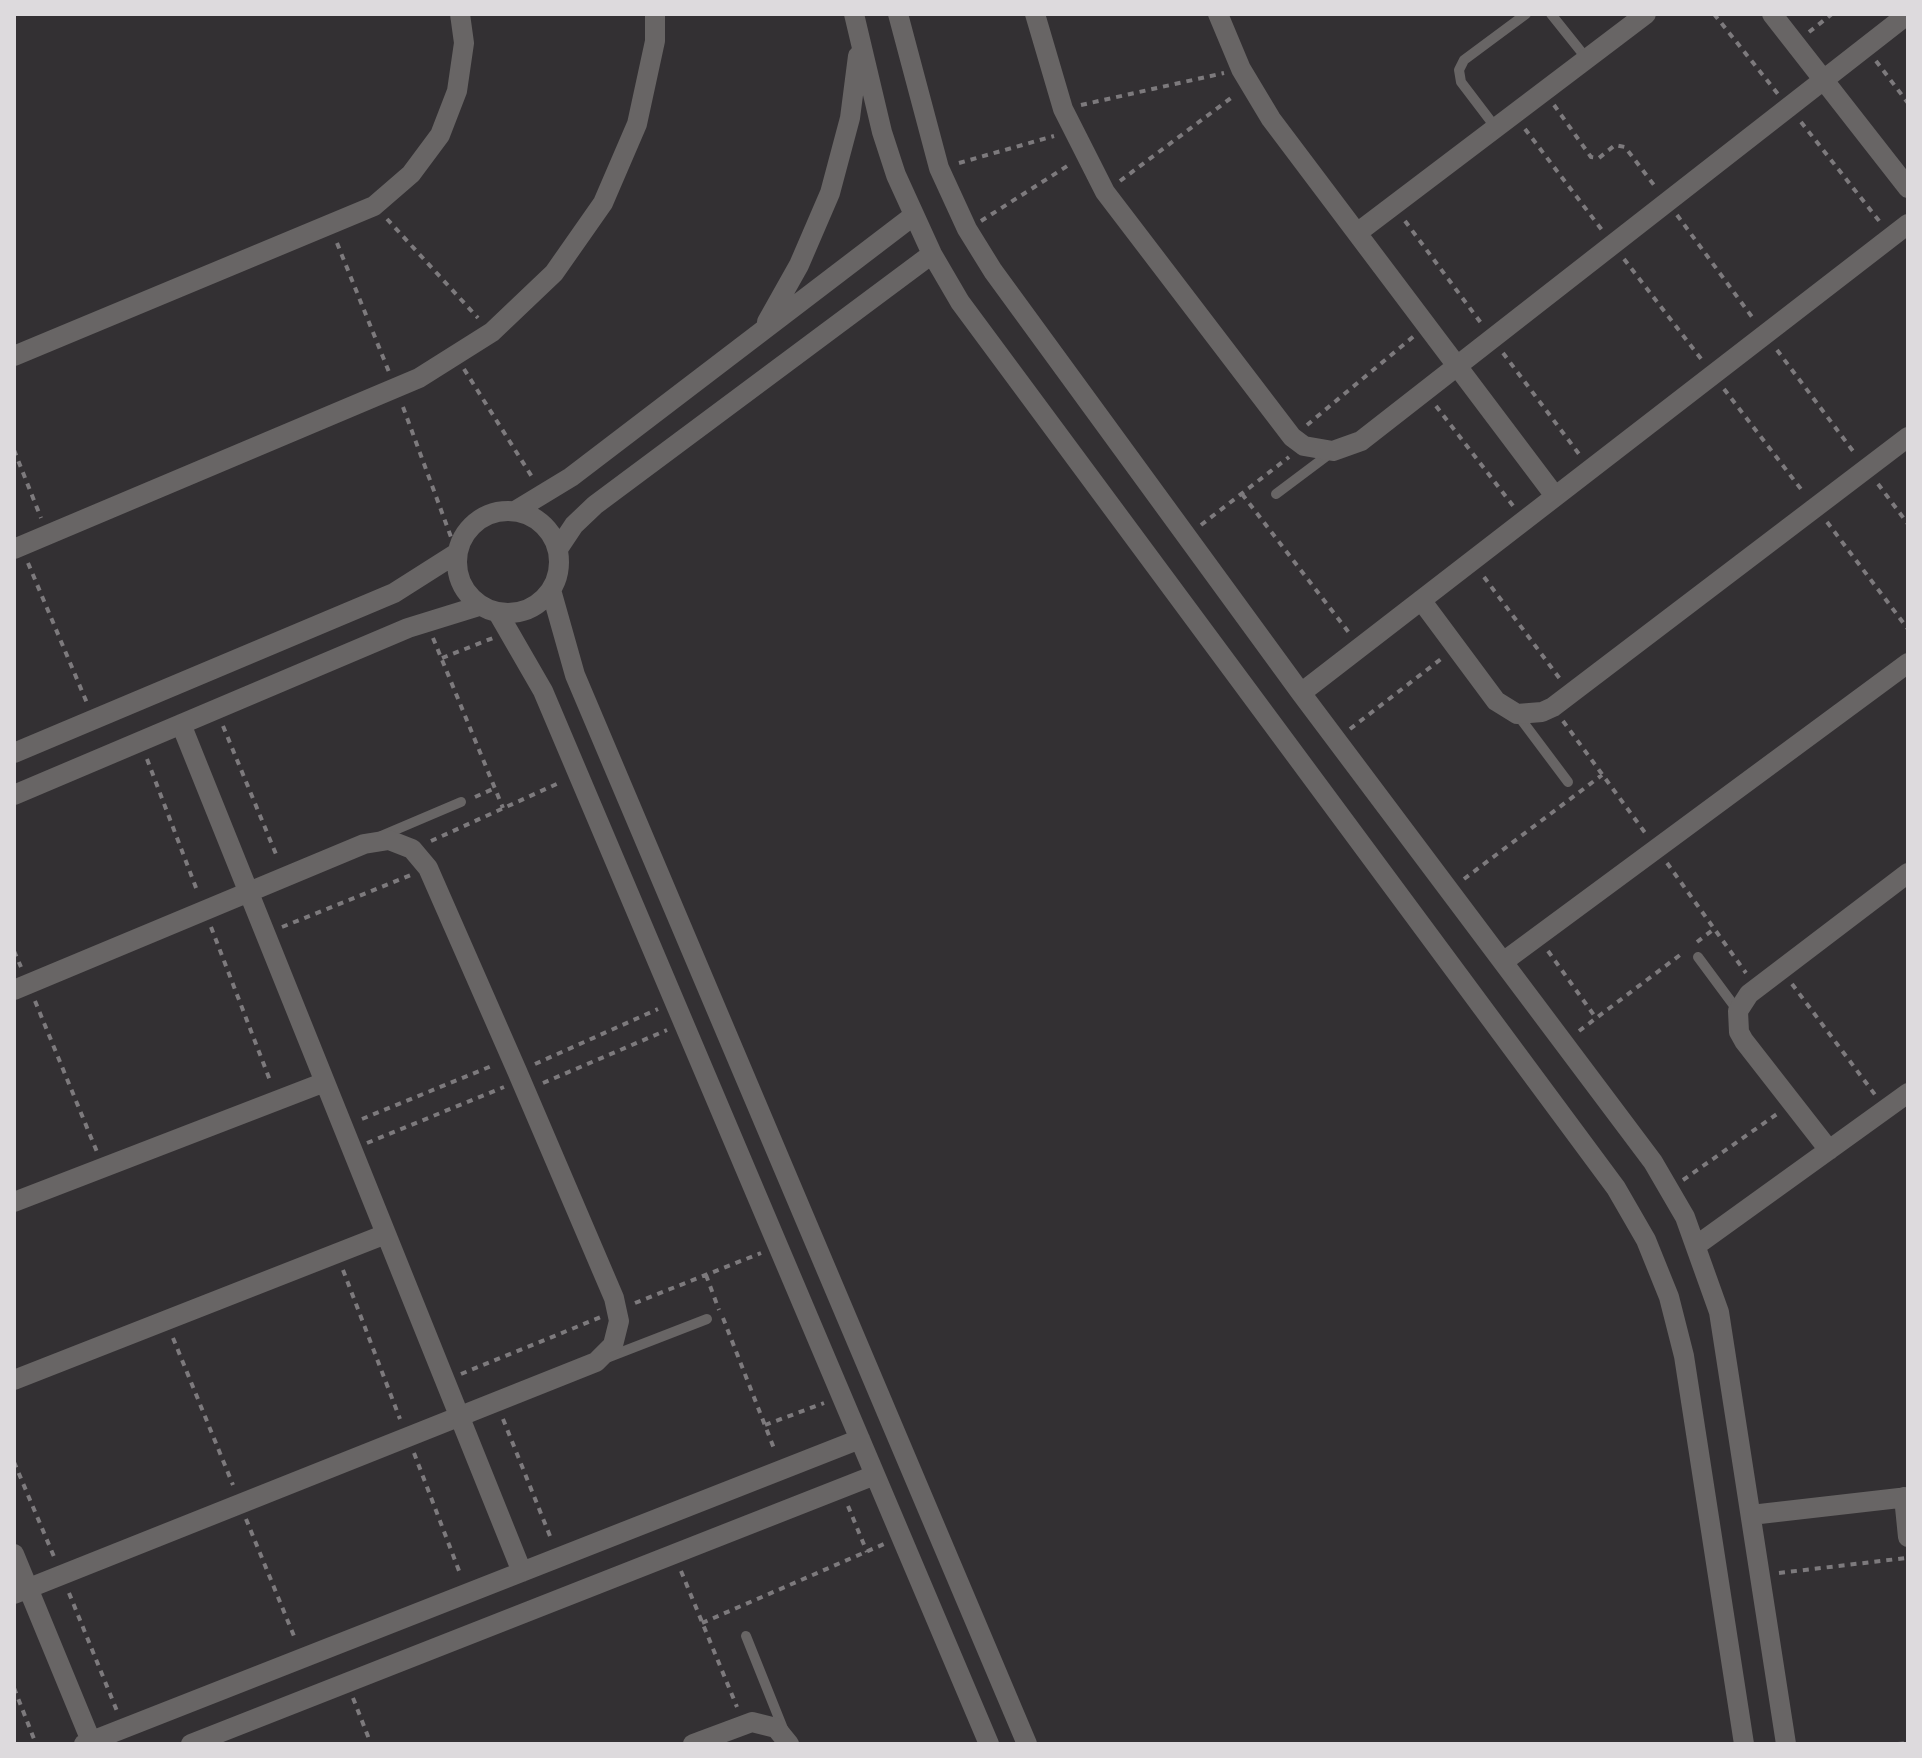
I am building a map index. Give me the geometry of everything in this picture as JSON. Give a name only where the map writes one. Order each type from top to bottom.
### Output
[{"type":"street","points":[[14,356],[374,206],[411,174],[440,135],[457,91],[464,43],[460,14]]},
{"type":"street","points":[[17,548],[407,383],[456,357],[492,332],[554,273],[603,203],[637,124],[655,41],[655,14]]},
{"type":"street","points":[[854,14],[882,132],[913,216],[960,302],[1616,1188],[1632,1214],[1669,1297],[1684,1356],[1744,1744]]},
{"type":"street","points":[[898,14],[939,168],[967,229],[993,271],[1301,693],[1670,1189],[1697,1245],[1719,1312],[1786,1744]]},
{"type":"street","points":[[1035,14],[1063,109],[1105,192],[1298,441],[1333,451],[1361,441],[1908,14]]},
{"type":"street","points":[[1218,14],[1245,77],[1357,233],[1555,496]]},
{"type":"street","points":[[1357,233],[1646,14]]},
{"type":"street","points":[[1772,14],[1908,188]]},
{"type":"street","points":[[760,333],[799,265],[830,193],[850,118],[860,40]]},
{"type":"street","points":[[913,216],[544,495],[515,511],[482,517],[465,533],[457,553],[458,577],[511,632],[543,691],[989,1744]]},
{"type":"street","points":[[1301,693],[1908,224]]},
{"type":"street","points":[[558,549],[574,525],[595,505],[932,254]]},
{"type":"street","points":[[1421,600],[1496,701],[1517,714],[1530,714],[1553,707],[1908,437]]},
{"type":"street","points":[[14,795],[426,621],[489,610],[522,612],[543,600],[551,590],[559,571],[558,549],[542,524],[515,511]]},
{"type":"street","points":[[14,753],[394,593],[457,553]]},
{"type":"street","points":[[551,590],[575,675],[1027,1744]]},
{"type":"street","points":[[1503,962],[1908,663]]},
{"type":"street","points":[[181,724],[522,1572]]},
{"type":"street","points":[[21,987],[364,844],[389,840],[412,849],[428,868],[618,1310],[613,1345],[596,1362],[21,1591]]},
{"type":"street","points":[[1829,1150],[1744,1041],[1739,1032],[1738,1011],[1742,1002],[1757,988],[1908,873]]},
{"type":"street","points":[[14,1202],[325,1082]]},
{"type":"street","points":[[1697,1245],[1908,1093]]},
{"type":"street","points":[[14,1380],[386,1234]]},
{"type":"street","points":[[14,1554],[21,1591],[87,1743],[860,1439]]},
{"type":"street","points":[[191,1744],[875,1475]]},
{"type":"street","points":[[1751,1515],[1906,1497],[1908,1537]]},
{"type":"street","points":[[693,1744],[743,1724],[769,1724],[789,1742]]},
{"type":"lane","points":[[1496,128],[1461,82],[1459,70],[1464,60],[1526,14]]},
{"type":"lane","points":[[1551,14],[1587,59]]},
{"type":"lane","points":[[1276,494],[1333,451]]},
{"type":"lane","points":[[1517,714],[1568,782]]},
{"type":"lane","points":[[364,844],[461,802]]},
{"type":"lane","points":[[1698,957],[1738,1011]]},
{"type":"lane","points":[[596,1362],[707,1319]]},
{"type":"lane","points":[[746,1636],[789,1742]]},
{"type":"path","points":[[1714,14],[1891,237]]},
{"type":"path","points":[[1795,43],[1832,14]]},
{"type":"path","points":[[1866,47],[1908,103]]},
{"type":"path","points":[[1063,109],[1245,77]]},
{"type":"path","points":[[1105,192],[1245,77]]},
{"type":"path","points":[[1544,91],[1591,157],[1599,158],[1615,145],[1625,147],[1908,524]]},
{"type":"path","points":[[1514,114],[1908,629]]},
{"type":"path","points":[[939,168],[1072,131]]},
{"type":"path","points":[[967,229],[1084,155]]},
{"type":"path","points":[[1393,205],[1590,469]]},
{"type":"path","points":[[374,206],[492,332]]},
{"type":"path","points":[[1186,536],[1242,494],[1426,326]]},
{"type":"path","points":[[456,357],[544,495]]},
{"type":"path","points":[[1425,391],[1524,520]]},
{"type":"path","points":[[14,450],[47,535]]},
{"type":"path","points":[[1242,494],[1360,647]]},
{"type":"path","points":[[17,548],[94,719]]},
{"type":"path","points":[[1471,561],[1571,693]]},
{"type":"path","points":[[426,621],[503,808]]},
{"type":"path","points":[[441,658],[511,632]]},
{"type":"path","points":[[1336,739],[1456,648]]},
{"type":"path","points":[[1553,707],[1757,988]]},
{"type":"path","points":[[216,709],[285,877]]},
{"type":"path","points":[[412,849],[578,774]]},
{"type":"path","points":[[1449,890],[1602,775]]},
{"type":"path","points":[[461,802],[495,788]]},
{"type":"path","points":[[265,934],[428,868]]},
{"type":"path","points":[[1563,1043],[1714,929]]},
{"type":"path","points":[[1537,936],[1596,1018]]},
{"type":"path","points":[[14,951],[21,987],[104,1168]]},
{"type":"path","points":[[1781,970],[1886,1109]]},
{"type":"path","points":[[353,1149],[675,1002]]},
{"type":"path","points":[[344,1127],[684,1022]]},
{"type":"path","points":[[1670,1189],[1792,1103]]},
{"type":"path","points":[[706,1275],[782,1470]]},
{"type":"path","points":[[765,1425],[841,1396]]},
{"type":"path","points":[[496,1402],[559,1558]]},
{"type":"path","points":[[841,1489],[867,1552]]},
{"type":"path","points":[[702,1623],[901,1537]]},
{"type":"path","points":[[675,1554],[743,1724]]},
{"type":"path","points":[[1760,1576],[1908,1557]]},
{"type":"path","points":[[347,1683],[371,1744]]},
{"type":"path","points":[[14,1688],[36,1744]]},
{"type":"path","points":[[1898,1744],[1908,1743]]}]
